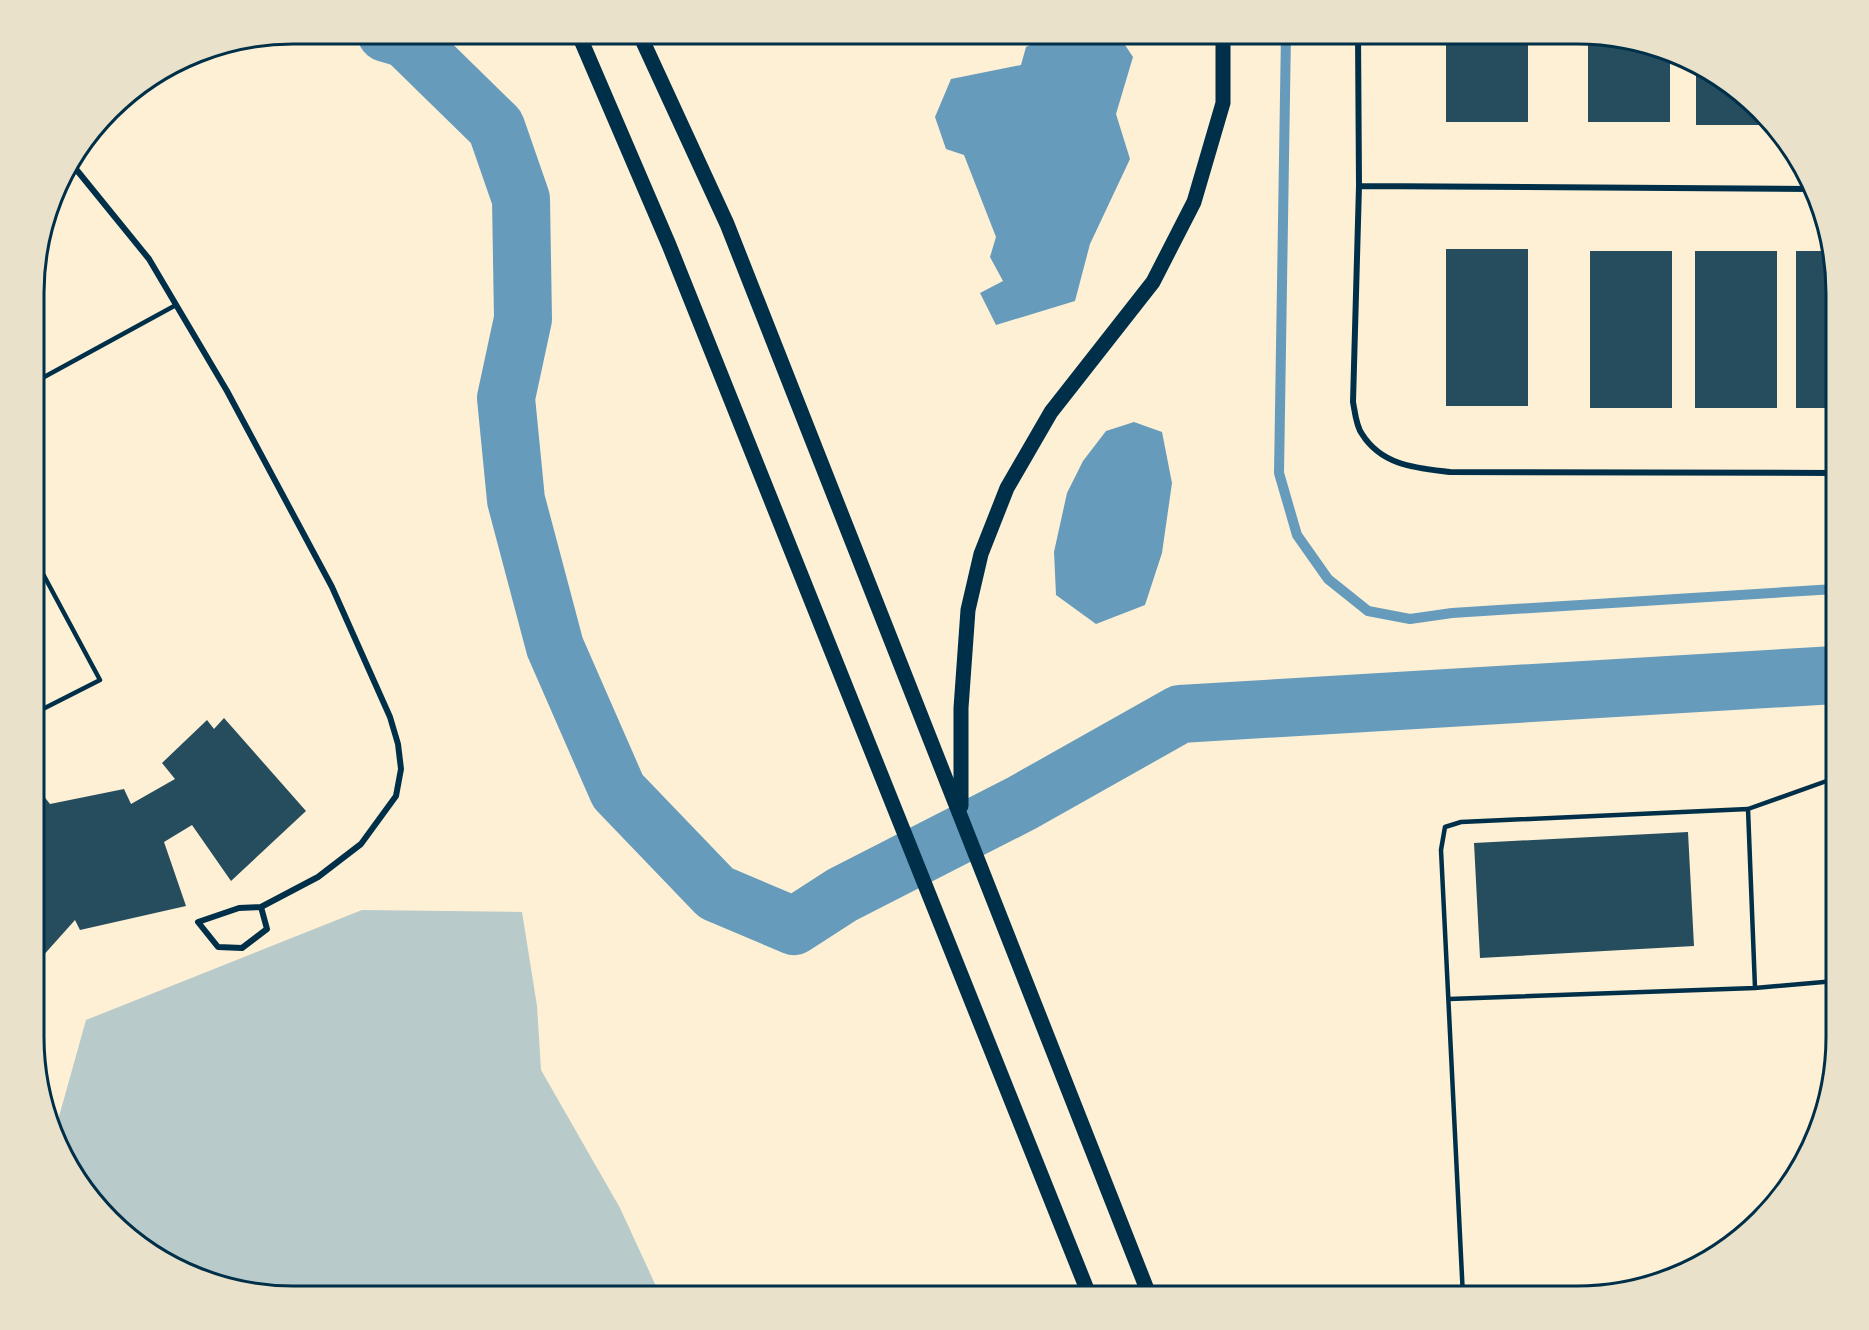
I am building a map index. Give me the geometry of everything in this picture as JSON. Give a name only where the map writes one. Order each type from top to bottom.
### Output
[{"type":"main road","points":[[584,44],[674,256],[1086,1286]]},
{"type":"main road","points":[[644,44],[727,224],[1146,1286]]},
{"type":"main road","points":[[961,813],[961,708],[968,610],[981,554],[1006,488],[1051,412],[1153,282],[1194,202],[1223,103],[1222,44]]},
{"type":"street","points":[[1358,44],[1359,186],[1353,402],[1362,434],[1387,459],[1406,467],[1450,472],[1826,473]]},
{"type":"street","points":[[76,169],[149,259],[227,391],[332,586],[390,717],[398,744],[401,769],[396,796],[361,844],[318,877],[261,907],[239,908],[198,922],[218,947],[242,948],[267,929],[261,907]]},
{"type":"street","points":[[1359,186],[1803,189]]},
{"type":"lane","points":[[44,377],[176,305]]},
{"type":"lane","points":[[44,576],[100,680],[44,708]]},
{"type":"lane","points":[[1462,1286],[1441,850],[1445,827],[1461,822],[1748,809],[1826,781]]},
{"type":"lane","points":[[1748,809],[1755,988]]},
{"type":"lane","points":[[1449,999],[1755,988],[1826,982]]},
{"type":"shaded area","points":[[362,910],[522,912],[537,1006],[541,1070],[620,1208],[656,1286],[276,1286],[228,1278],[182,1261],[154,1245],[116,1214],[85,1176],[62,1133],[58,1121],[86,1020]]},
{"type":"water","points":[[1032,44],[1124,44],[1133,57],[1116,114],[1130,159],[1090,244],[1075,301],[996,325],[980,293],[1003,281],[990,257],[996,237],[964,155],[946,149],[935,117],[951,79],[1021,65],[1026,47]]},
{"type":"water","points":[[1134,422],[1162,432],[1172,483],[1162,553],[1145,605],[1096,624],[1056,595],[1054,552],[1067,493],[1083,461],[1106,431]]},
{"type":"building","points":[[1446,44],[1528,44],[1528,122],[1446,122]]},
{"type":"building","points":[[1588,44],[1625,48],[1670,61],[1670,122],[1588,122]]},
{"type":"building","points":[[1696,74],[1741,105],[1761,125],[1696,125]]},
{"type":"building","points":[[1446,249],[1528,249],[1528,406],[1446,406]]},
{"type":"building","points":[[1590,251],[1672,251],[1672,408],[1590,408]]},
{"type":"building","points":[[1695,251],[1777,251],[1777,408],[1695,408]]},
{"type":"building","points":[[1796,251],[1822,251],[1826,292],[1826,408],[1796,408]]},
{"type":"building","points":[[224,718],[306,811],[231,881],[192,825],[164,842],[186,906],[80,930],[75,920],[44,955],[44,796],[50,804],[124,789],[131,804],[175,779],[162,763],[207,720],[214,729]]},
{"type":"building","points":[[1688,832],[1694,946],[1480,958],[1474,843]]},
{"type":"waterway","points":[[411,44],[496,127],[521,199],[523,319],[506,398],[516,500],[555,647],[618,791],[716,893],[794,926],[842,895],[1022,803],[1180,714],[1826,676]]},
{"type":"waterway","points":[[1286,44],[1279,473],[1297,535],[1328,579],[1368,611],[1410,619],[1452,613],[1826,590]]}]
